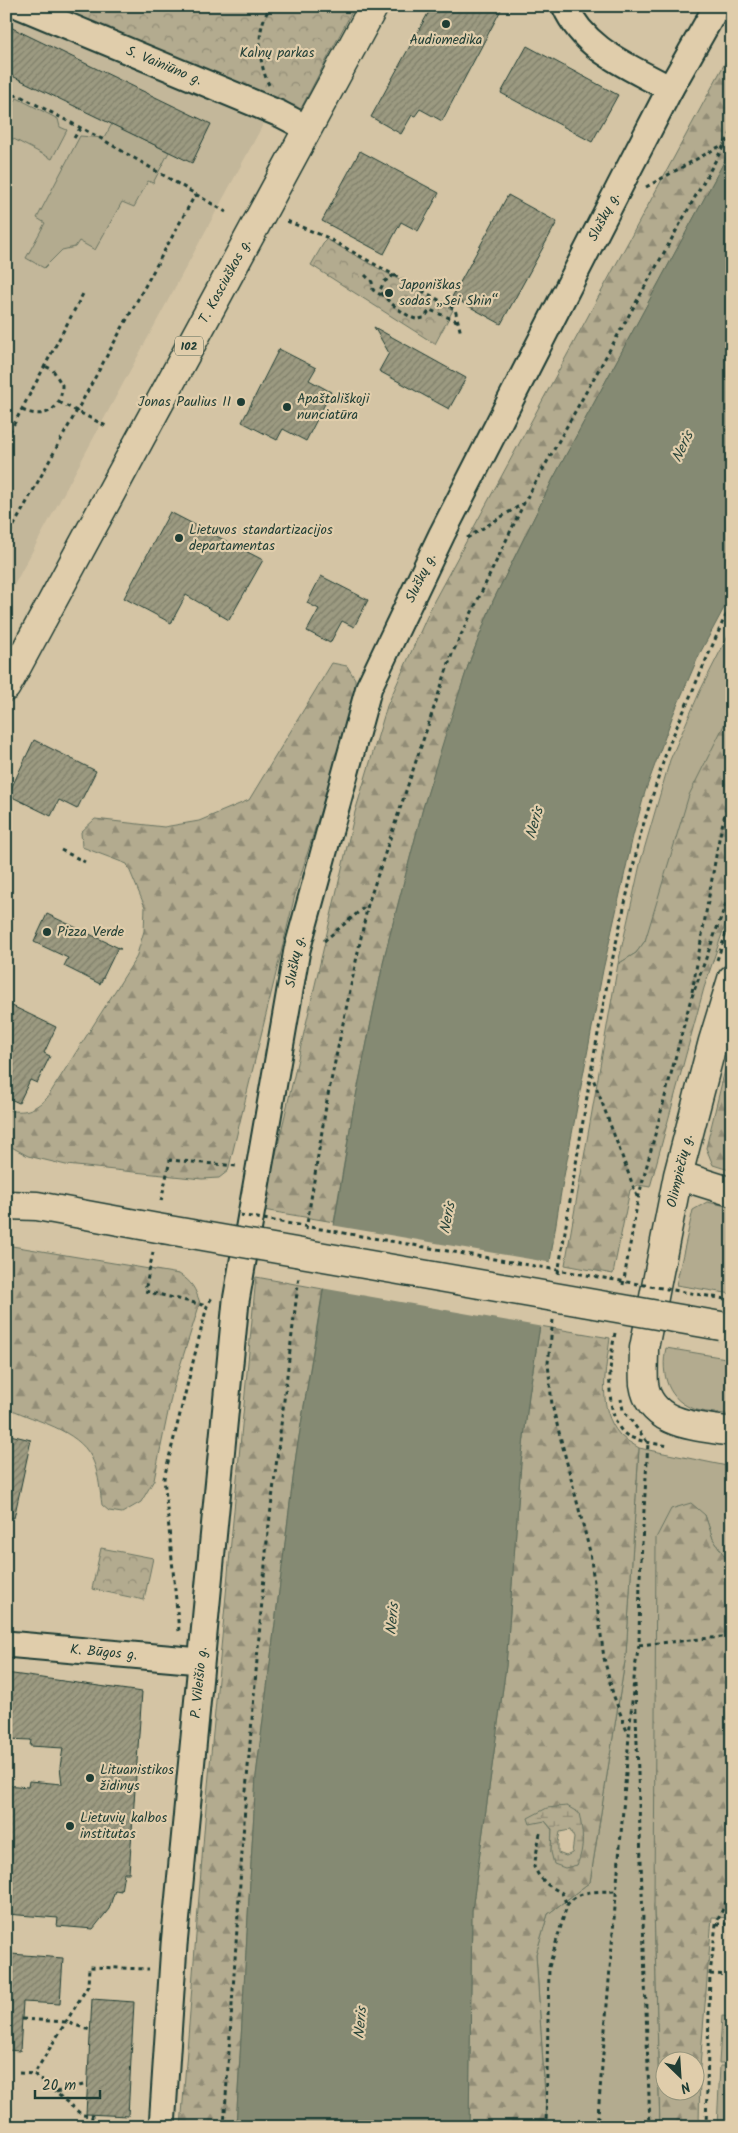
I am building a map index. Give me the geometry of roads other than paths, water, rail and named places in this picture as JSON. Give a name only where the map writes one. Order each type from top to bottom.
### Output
[{"type":"main road","name":"T. Kosciuškos g.","points":[[6,687],[306,128],[374,6]]},
{"type":"main road","name":"Olimpiečių g.","points":[[732,980],[713,1041],[678,1175],[644,1348],[644,1384],[652,1406],[660,1414],[686,1424],[732,1432]]},
{"type":"main road","points":[[678,1175],[732,1192]]},
{"type":"main road","points":[[6,1188],[38,1206],[158,1241],[726,1327]]},
{"type":"main road","points":[[6,1205],[38,1206]]},
{"type":"street","name":"S. Vainiūno g.","points":[[20,6],[280,114],[306,128]]},
{"type":"street","points":[[565,6],[582,33],[597,49],[670,89]]},
{"type":"street","name":"Sluškų g.","points":[[246,1238],[297,950],[370,687],[442,534],[670,89],[717,6]]},
{"type":"street","name":"P. Vileišio g.","points":[[162,2127],[191,1660],[236,1300],[246,1238]]},
{"type":"street","name":"K. Būgos g.","points":[[6,1644],[191,1660]]},
{"type":"water","name":"Neris","points":[[732,147],[732,593],[699,655],[673,715],[645,792],[633,836],[603,970],[561,1192],[529,1395],[521,1463],[506,1666],[472,1910],[469,2127],[236,2127],[256,1776],[296,1455],[353,1111],[385,954],[423,808],[468,666],[493,601],[553,479]]},
{"type":"place","name":"Audiomedika","points":[[446,24]]},
{"type":"place","name":"Japoniškas sodas „Sei Shin“","points":[[389,293]]},
{"type":"place","name":"Jonas Paulius II","points":[[241,402]]},
{"type":"place","name":"Apaštališkoji nunciatūra","points":[[287,407]]},
{"type":"place","name":"Lietuvos standartizacijos departamentas","points":[[179,538]]},
{"type":"place","name":"Pizza Verde","points":[[47,932]]},
{"type":"place","name":"Lituanistikos židinys","points":[[90,1778]]},
{"type":"place","name":"Lietuvių kalbos institutas","points":[[70,1826]]},
{"type":"park label","name":"Kalnų parkas","points":[[277,53]]}]
